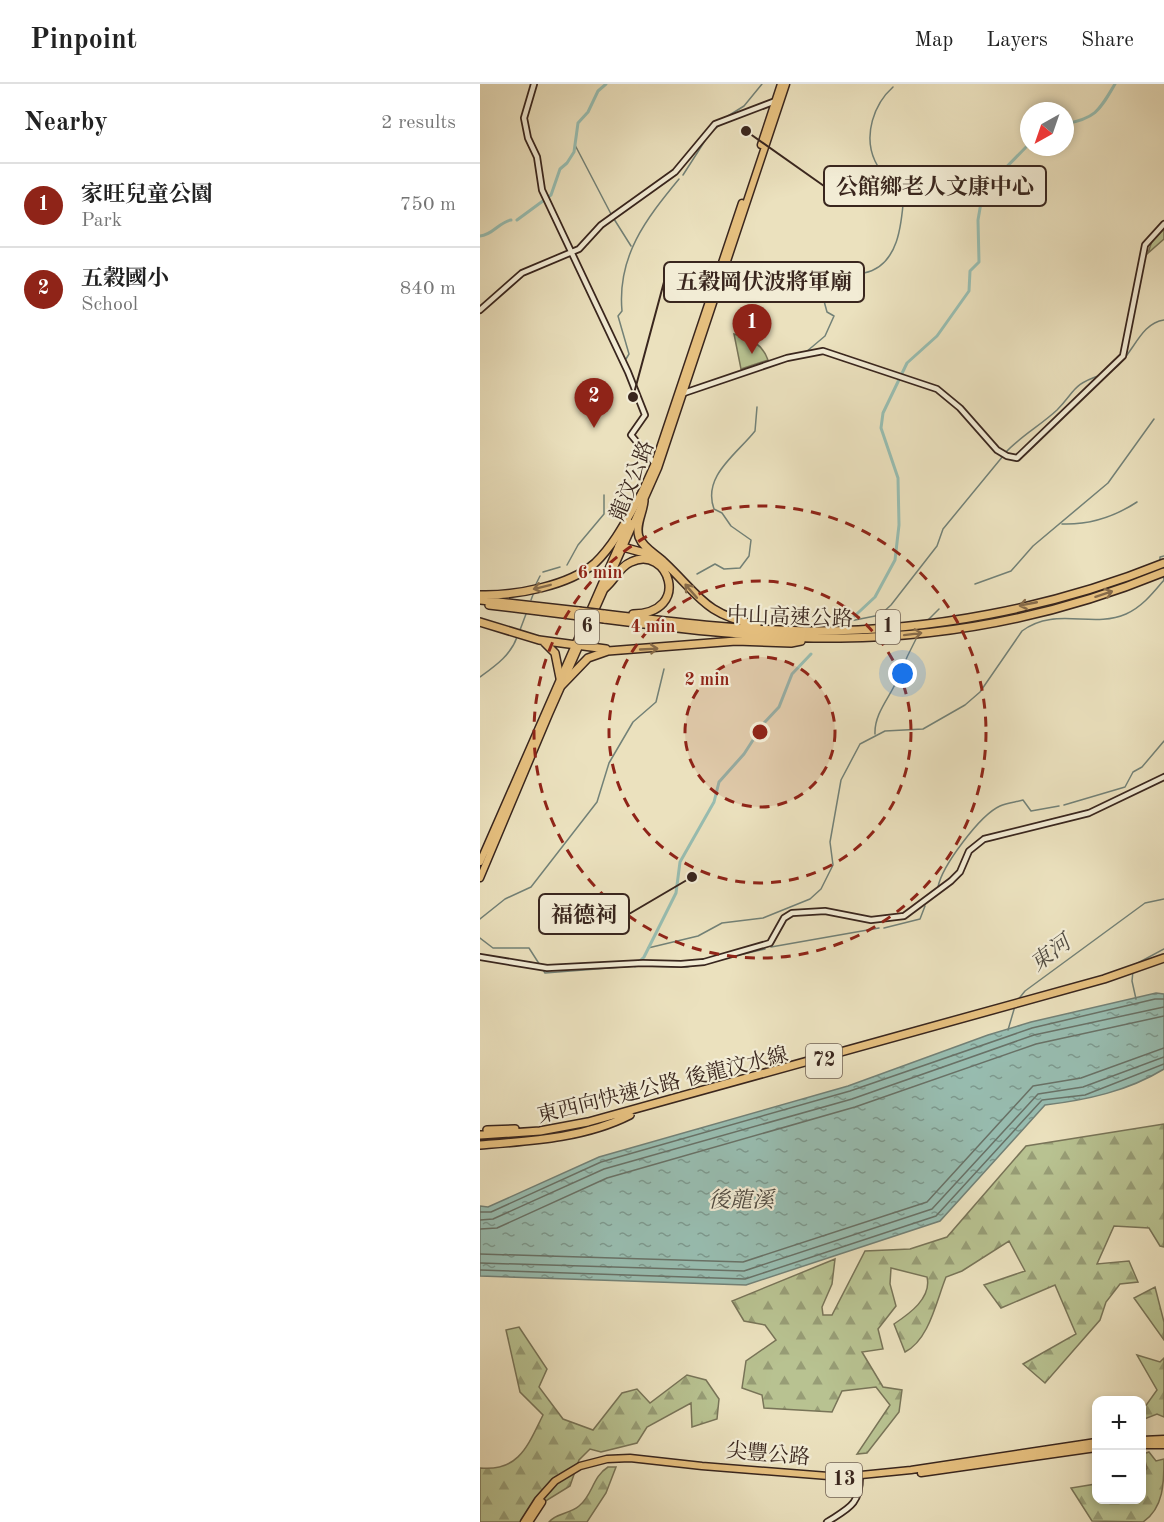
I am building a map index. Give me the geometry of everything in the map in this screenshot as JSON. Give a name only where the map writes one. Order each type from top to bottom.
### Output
[{"type":"highway","points":[[643,497],[637,527],[639,539],[662,560],[691,593],[713,611],[729,618],[780,630]]},
{"type":"highway","points":[[480,595],[526,591],[556,583],[588,567],[611,543],[643,497]]},
{"type":"highway","points":[[621,546],[636,549],[662,560]]},
{"type":"highway","points":[[605,588],[626,565],[635,560],[645,559],[656,563],[666,573],[669,590],[662,606],[646,614],[620,616]]},
{"type":"highway","name":"中山高速公路","points":[[604,616],[780,630],[864,629],[983,615],[1095,588],[1164,563]]},
{"type":"highway","name":"中山高速公路","points":[[480,602],[604,616],[726,634],[811,638],[902,635],[997,622],[1060,608],[1164,572]]},
{"type":"highway","points":[[480,622],[539,640],[623,651]]},
{"type":"highway","points":[[539,640],[555,653],[561,682],[588,658],[601,653],[736,641],[790,643],[811,638]]},
{"type":"highway","name":"東西向快速公路 後龍汶水線","points":[[480,1135],[650,1105],[1104,979],[1164,958]]},
{"type":"highway","name":"東西向快速公路 後龍汶水線","points":[[480,1135],[540,1135],[630,1115],[1106,983],[1164,963]]},
{"type":"highway","points":[[480,1145],[572,1134],[614,1123],[630,1115]]},
{"type":"main road","name":"龍汶公路","points":[[480,878],[482,860],[656,466],[783,84]]},
{"type":"main road","name":"龍汶公路","points":[[576,646],[605,588],[621,546]]},
{"type":"main road","points":[[1146,1440],[1164,1438]]},
{"type":"main road","name":"尖豐公路","points":[[860,1478],[1092,1443]]},
{"type":"main road","points":[[1146,1445],[1164,1445]]},
{"type":"main road","name":"尖豐公路","points":[[580,1468],[607,1459],[630,1458],[792,1474],[860,1478],[1092,1449]]},
{"type":"main road","name":"13","points":[[524,1522],[549,1487],[580,1468]]},
{"type":"main road","name":"13","points":[[529,1522],[553,1489],[580,1468]]},
{"type":"street","points":[[534,84],[524,118],[528,138],[537,157],[545,198],[558,220],[645,415],[631,435],[656,466]]},
{"type":"street","points":[[480,310],[522,273],[579,249],[601,225],[675,172],[715,124],[778,100]]},
{"type":"street","points":[[680,394],[787,358],[823,351],[937,388],[960,408],[1004,454],[1012,458],[1021,455],[1123,356],[1145,245],[1164,224]]},
{"type":"street","points":[[480,957],[547,968],[704,962],[770,943],[784,918],[799,912],[825,911],[871,920],[904,916],[951,881],[960,872],[969,851],[984,839],[1089,813],[1164,777]]},
{"type":"street","points":[[827,1522],[854,1505],[860,1478]]},
{"type":"green space","points":[[1164,227],[1164,239],[1148,253],[1153,238]]},
{"type":"green space","points":[[734,334],[755,342],[768,360],[741,369]]},
{"type":"green space","points":[[1164,1124],[1164,1247],[1160,1246],[1149,1228],[1114,1226],[1097,1264],[1129,1261],[1138,1282],[1120,1284],[1106,1302],[1100,1320],[1045,1383],[1023,1364],[1076,1334],[1055,1285],[1001,1308],[984,1285],[1025,1271],[1009,1241],[962,1271],[946,1277],[926,1330],[920,1339],[905,1352],[894,1324],[918,1305],[923,1298],[928,1285],[927,1277],[891,1268],[890,1284],[896,1306],[878,1329],[883,1349],[862,1352],[883,1387],[902,1390],[899,1412],[867,1453],[857,1454],[890,1405],[876,1387],[842,1391],[832,1412],[764,1408],[762,1395],[742,1388],[746,1361],[776,1340],[765,1325],[744,1321],[732,1301],[835,1259],[832,1284],[822,1307],[823,1315],[832,1315],[865,1251],[910,1249],[947,1237],[1026,1146]]},
{"type":"green space","points":[[1155,1287],[1164,1322],[1164,1340],[1134,1298]]},
{"type":"green space","points":[[519,1327],[547,1369],[539,1387],[563,1419],[593,1430],[622,1393],[637,1389],[650,1403],[687,1375],[706,1380],[719,1399],[717,1419],[692,1427],[691,1403],[647,1427],[637,1443],[601,1452],[590,1449],[579,1460],[570,1486],[539,1505],[528,1522],[480,1522],[480,1468],[504,1466],[513,1461],[527,1446],[543,1415],[520,1392],[506,1330]]},
{"type":"green space","points":[[1137,1355],[1160,1362],[1164,1358],[1164,1417],[1157,1414],[1146,1418],[1146,1405],[1157,1390]]},
{"type":"green space","points":[[1149,1452],[1156,1461],[1164,1459],[1161,1494],[1150,1516],[1143,1522],[1092,1521],[1071,1488],[1092,1485],[1092,1504],[1146,1504],[1146,1453]]},
{"type":"green space","points":[[608,1467],[616,1467],[606,1493],[587,1522],[549,1522],[555,1517],[572,1511],[584,1502],[599,1476]]},
{"type":"water","name":"後龍溪","points":[[1156,993],[1164,994],[1164,1069],[1122,1089],[1045,1105],[940,1221],[746,1285],[480,1276],[480,1206],[488,1207],[599,1157],[848,1086],[988,1035],[1031,1022]]},
{"type":"waterway","points":[[517,220],[551,195],[560,169],[574,152],[578,123],[588,112],[598,91],[606,84]]},
{"type":"waterway","points":[[728,116],[744,106],[762,84]]},
{"type":"waterway","points":[[1074,122],[1096,112],[1115,84]]},
{"type":"waterway","points":[[806,352],[825,336],[834,316],[827,312],[821,290],[841,272],[862,273],[876,269],[892,252],[897,240],[904,192],[878,166],[870,141],[870,131],[876,111],[880,102],[893,87]]},
{"type":"waterway","points":[[711,132],[720,125]]},
{"type":"waterway","points":[[683,175],[708,136]]},
{"type":"waterway","points":[[575,145],[611,214]]},
{"type":"waterway","points":[[845,625],[875,597],[895,560],[899,525],[898,478],[881,428],[883,413],[907,363],[937,336],[969,291],[970,271],[979,262],[978,220],[983,191],[1020,153]]},
{"type":"waterway","points":[[626,359],[629,354],[618,316],[622,311],[624,273],[629,256],[645,224],[679,179]]},
{"type":"waterway","points":[[614,219],[631,246]]},
{"type":"waterway","points":[[480,236],[511,220]]},
{"type":"waterway","points":[[1114,369],[1149,327],[1164,320]]},
{"type":"waterway","points":[[1006,452],[1057,410],[1079,385],[1101,375]]},
{"type":"waterway","points":[[697,574],[715,564],[724,569],[740,568],[749,556],[751,540],[731,526],[722,513],[714,509],[712,497],[713,486],[723,466],[755,431],[757,407]]},
{"type":"waterway","points":[[975,584],[1011,571],[1033,546],[1108,483],[1154,419]]},
{"type":"waterway","points":[[850,621],[880,615],[891,605],[937,546],[943,529],[1003,456]]},
{"type":"waterway","points":[[567,565],[578,545],[604,514],[604,495]]},
{"type":"waterway","points":[[1062,524],[1101,519],[1137,502]]},
{"type":"waterway","points":[[1160,561],[1160,557],[1164,556]]},
{"type":"waterway","points":[[543,572],[560,567]]},
{"type":"waterway","points":[[648,948],[698,936],[722,923],[763,918],[810,899],[821,889],[833,865],[830,842],[841,780],[860,744],[885,731],[923,729],[965,705],[980,692],[1022,631],[1047,620],[1100,619],[1126,614],[1137,608],[1151,595],[1164,580],[1163,575]]},
{"type":"waterway","points":[[535,586],[540,576]]},
{"type":"waterway","points":[[531,600],[534,592]]},
{"type":"waterway","points":[[927,621],[939,609]]},
{"type":"waterway","points":[[520,630],[526,614]]},
{"type":"waterway","points":[[875,734],[880,712],[918,635]]},
{"type":"waterway","points":[[480,677],[507,655],[517,637]]},
{"type":"waterway","points":[[635,966],[644,957],[676,893],[680,862],[714,802],[719,782],[744,754],[764,723],[779,707],[792,674],[811,654]]},
{"type":"waterway","points":[[480,919],[505,899],[531,887],[597,802],[609,763],[633,722],[656,702],[664,669]]},
{"type":"waterway","points":[[1064,805],[1125,787],[1133,772],[1142,767],[1164,741]]},
{"type":"waterway","points":[[938,887],[947,867],[963,842],[992,811],[1003,805],[1023,800],[1031,811],[1059,806]]},
{"type":"waterway","name":"東河","points":[[1017,1001],[1025,991],[1145,903],[1164,899]]},
{"type":"waterway","points":[[884,928],[920,919],[925,906]]},
{"type":"waterway","points":[[771,947],[879,928]]},
{"type":"waterway","points":[[480,938],[493,948],[529,948],[545,973],[635,966],[687,967],[765,949]]},
{"type":"waterway","points":[[1136,964],[1164,949]]},
{"type":"waterway","points":[[1133,971],[1132,981],[1136,999]]},
{"type":"waterway","name":"東河","points":[[1008,1030],[1015,1006]]},
{"type":"place","name":"公館鄉老人文康中心","points":[[746,131]]},
{"type":"place","name":"家旺兒童公園","points":[[752,354]]},
{"type":"place","name":"五穀岡伏波將軍廟","points":[[633,397]]},
{"type":"place","name":"五穀國小","points":[[594,428]]},
{"type":"place","name":"福德祠","points":[[692,877]]}]
